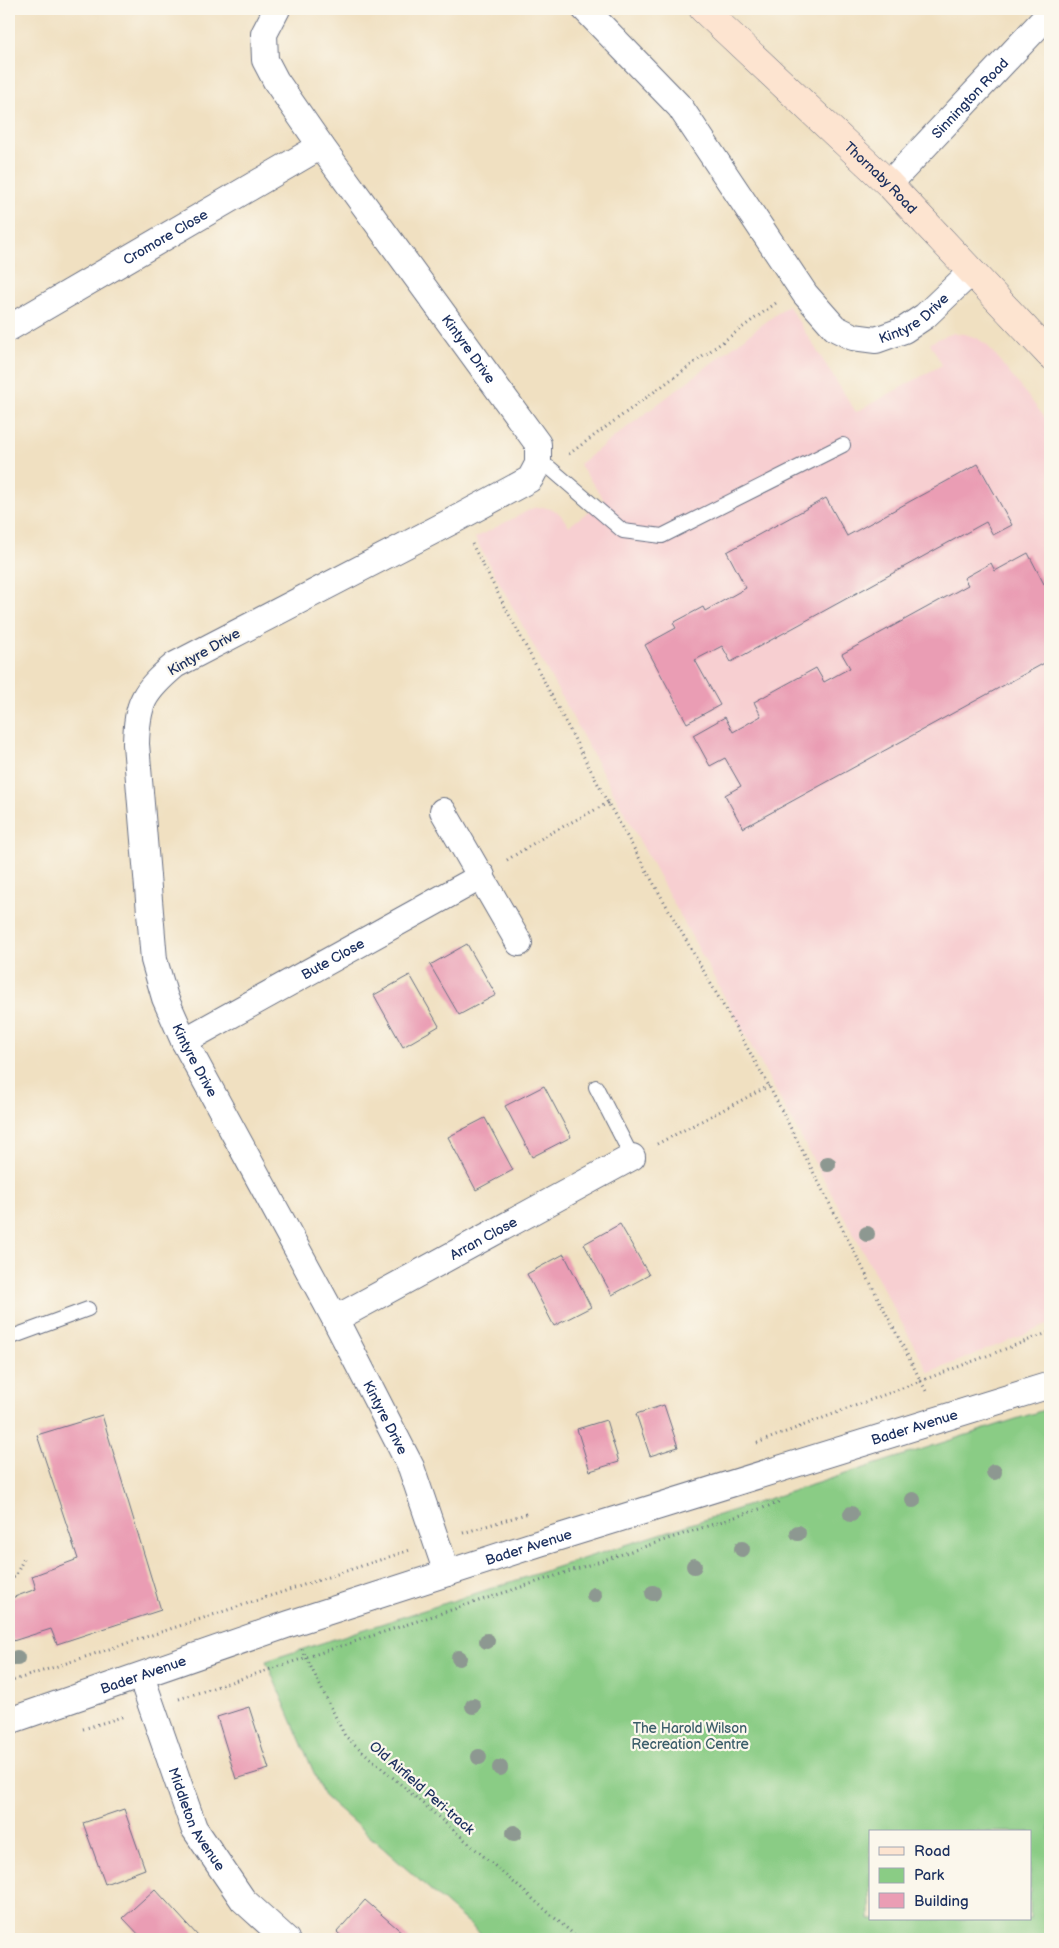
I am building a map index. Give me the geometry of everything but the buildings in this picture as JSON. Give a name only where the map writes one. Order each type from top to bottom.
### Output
[{"type":"street","name":"Kintyre Drive","points":[[277,9],[264,34],[265,60],[276,81],[321,146],[538,444],[544,466],[530,479],[458,518],[175,665],[154,683],[142,700],[136,721],[136,744],[154,960],[165,998],[184,1041],[335,1320],[411,1467],[447,1573]]},
{"type":"street","name":"Kintyre Drive","points":[[585,9],[680,107],[800,285],[820,312],[835,328],[853,337],[876,340],[904,330],[926,316],[972,272]]},
{"type":"street","name":"Thornaby Road","points":[[703,9],[889,184],[1050,355]]},
{"type":"street","name":"Sinnington Road","points":[[889,184],[1050,13]]},
{"type":"street","name":"Cromore Close","points":[[9,328],[321,146]]},
{"type":"street","points":[[443,811],[519,943]]},
{"type":"street","name":"Bute Close","points":[[184,1041],[482,876]]},
{"type":"street","name":"Arran Close","points":[[335,1320],[632,1157]]},
{"type":"street","name":"Bader Avenue","points":[[9,1721],[289,1624],[447,1573],[1050,1385]]},
{"type":"street","name":"Middleton Avenue","points":[[141,1676],[194,1828],[243,1900],[286,1939]]},
{"type":"lane","points":[[544,466],[623,531],[662,536],[843,445]]},
{"type":"lane","points":[[596,1087],[632,1157]]},
{"type":"lane","points":[[9,1338],[88,1309]]},
{"type":"path","points":[[544,466],[800,285]]},
{"type":"path","points":[[458,518],[608,803],[769,1086],[941,1420]]},
{"type":"path","points":[[482,876],[547,835],[608,803]]},
{"type":"path","points":[[632,1157],[769,1086]]},
{"type":"path","points":[[753,1444],[1050,1332]]},
{"type":"path","points":[[76,1731],[152,1708],[305,1656],[784,1501]]},
{"type":"path","points":[[9,1682],[436,1541],[538,1510]]},
{"type":"path","points":[[9,1579],[14,1577],[25,1556]]},
{"type":"path","name":"Old Airfield Peri-track","points":[[289,1624],[345,1736],[579,1939]]},
{"type":"shaded area","points":[[788,305],[856,412],[942,365],[930,343],[954,333],[977,338],[987,345],[1050,424],[1050,1324],[929,1373],[475,538],[533,508],[543,507],[554,510],[560,514],[569,526],[604,500],[579,464]]},
{"type":"green space","name":"The Harold Wilson Recreation Centre","points":[[1050,1408],[1050,1939],[486,1939],[324,1796],[266,1661]]}]
